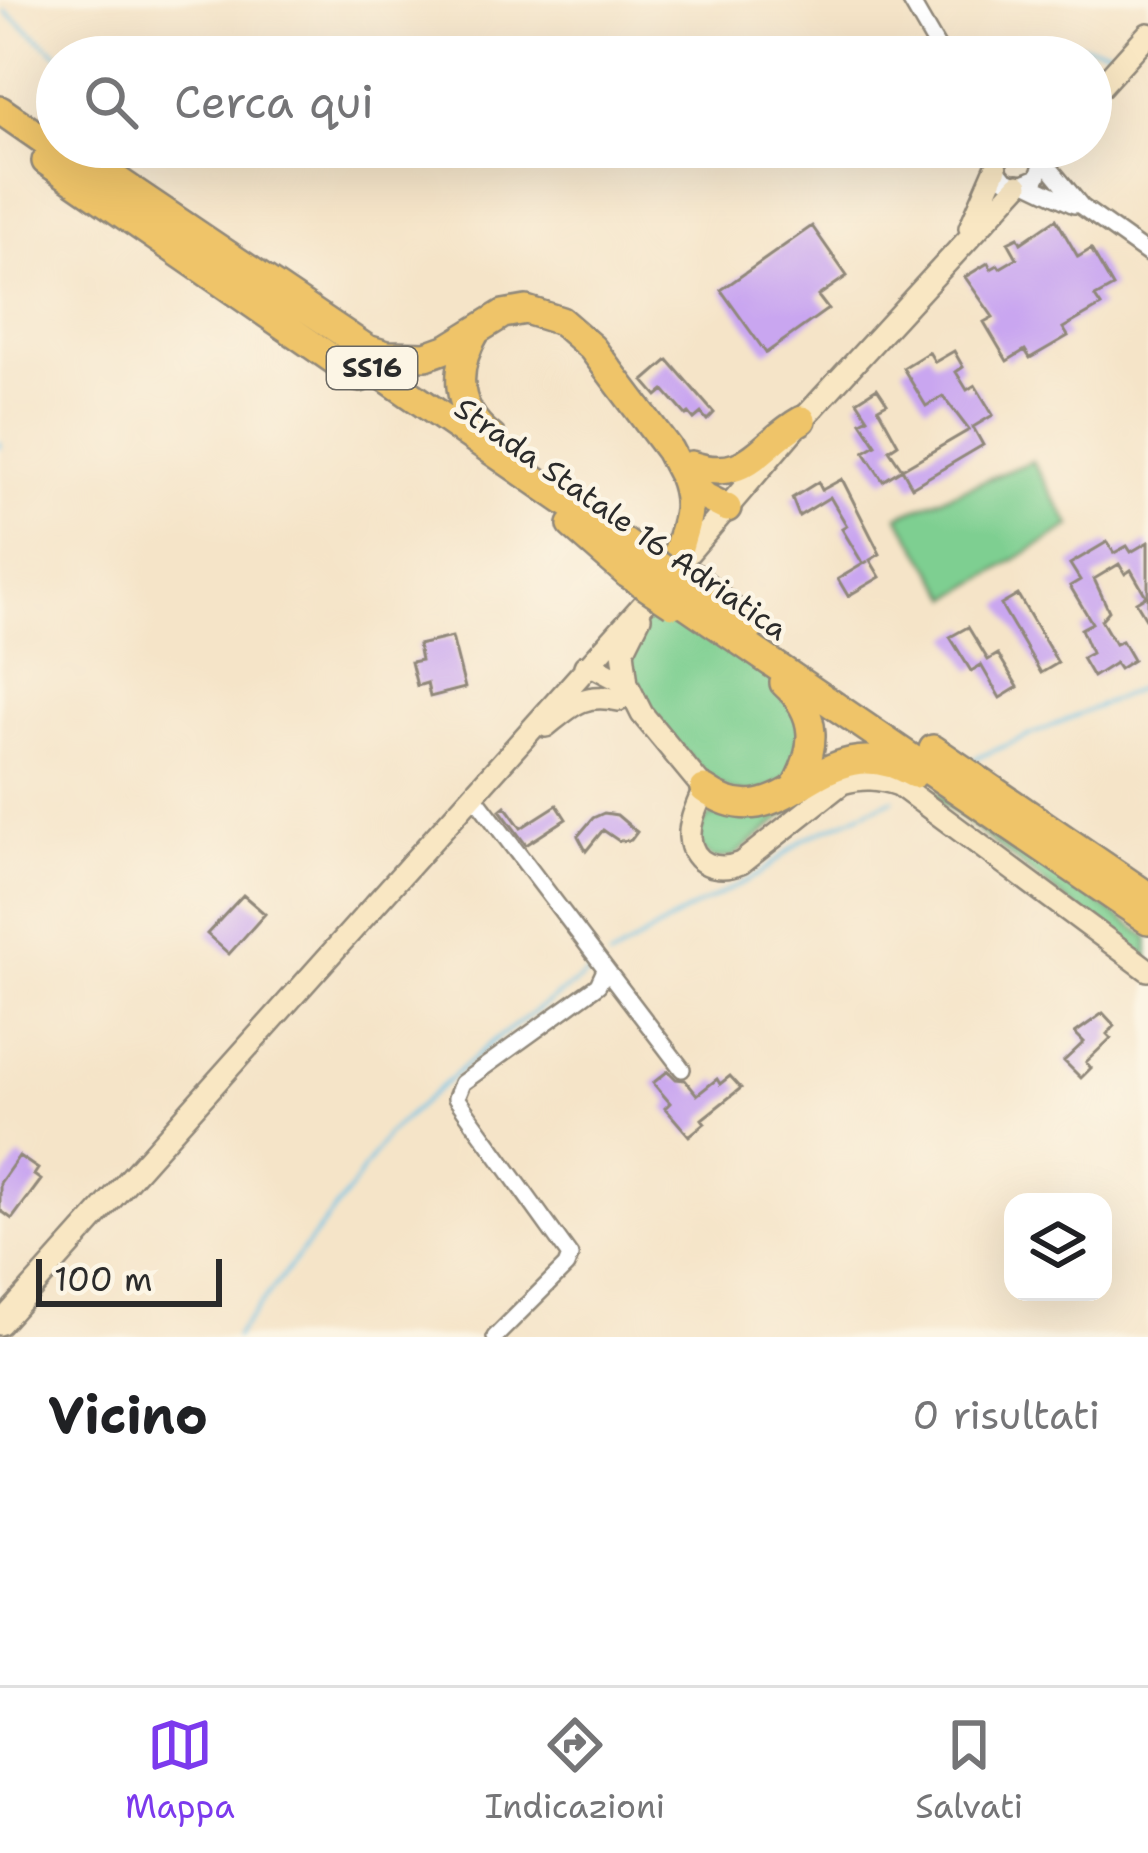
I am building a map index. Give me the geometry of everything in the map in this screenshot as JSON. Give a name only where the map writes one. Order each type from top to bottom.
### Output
[{"type":"highway","points":[[0,100],[36,125]]},
{"type":"highway","name":"Strada Statale 16 Adriatica","points":[[0,110],[36,135]]},
{"type":"highway","name":"Strada Statale 16 Adriatica","points":[[0,128],[36,153]]},
{"type":"highway","name":"Strada Statale 16 Adriatica","points":[[58,168],[572,525],[639,562]]},
{"type":"highway","name":"Strada Statale 16 Adriatica","points":[[82,168],[1148,924]]},
{"type":"highway","points":[[99,168],[367,349],[387,355],[426,356],[503,314],[526,310],[561,321],[592,348],[681,463],[690,515],[676,590],[798,695],[809,714],[813,746],[793,790]]},
{"type":"highway","points":[[476,332],[463,353],[459,385],[473,420],[639,562]]},
{"type":"highway","points":[[681,463],[712,472],[732,470],[802,420]]},
{"type":"highway","points":[[681,463],[707,475],[728,508]]},
{"type":"highway","name":"Strada Statale 16 Adriatica","points":[[676,590],[751,627],[1148,896]]},
{"type":"highway","points":[[704,789],[735,806],[760,806],[834,765],[860,758],[890,762],[1148,924]]},
{"type":"main road","points":[[1112,74],[1148,34]]},
{"type":"main road","points":[[956,249],[976,217],[991,168]]},
{"type":"main road","points":[[623,692],[623,651],[676,590],[728,508],[956,249],[1023,184]]},
{"type":"main road","points":[[0,1324],[585,666],[676,590]]},
{"type":"main road","points":[[585,666],[602,688],[623,692],[704,789],[690,839],[694,854],[705,864],[724,870],[741,863],[842,782],[861,777],[899,785],[1148,970]]},
{"type":"main road","points":[[514,745],[581,699],[623,692]]},
{"type":"street","points":[[910,0],[931,36]]},
{"type":"street","points":[[1001,168],[1005,179],[1082,207]]},
{"type":"street","points":[[1023,184],[1042,168]]},
{"type":"street","points":[[1050,168],[1082,207],[1148,254]]},
{"type":"street","points":[[472,793],[682,1069]]},
{"type":"street","points":[[495,1337],[566,1266],[570,1256],[456,1098],[461,1083],[598,985],[605,970]]},
{"type":"green space","points":[[1032,461],[1071,526],[951,598],[898,516]]},
{"type":"green space","points":[[658,601],[783,685],[805,718],[791,775],[761,792],[740,793],[708,775],[672,738],[642,695],[630,660],[636,637]]},
{"type":"green space","points":[[872,761],[920,780],[1148,937],[1148,960],[930,793],[893,771],[856,768],[835,775],[733,857],[713,859],[702,850],[698,834],[707,817],[773,810],[838,768]]},
{"type":"building","points":[[1056,219],[1078,257],[1091,249],[1113,287],[1095,297],[1101,306],[1063,328],[1068,336],[1030,358],[1025,350],[1007,361],[984,322],[993,317],[965,277],[988,263],[991,269],[1000,268],[1017,258],[1008,242],[1018,237],[1021,243]]},
{"type":"building","points":[[812,226],[847,276],[818,296],[828,309],[766,353],[721,290]]},
{"type":"building","points":[[954,351],[963,367],[956,372],[967,390],[975,385],[993,415],[973,427],[983,445],[912,487],[902,469],[969,430],[943,396],[926,406],[903,368],[929,352],[935,362]]},
{"type":"building","points":[[668,360],[714,413],[707,420],[701,413],[694,419],[686,415],[664,390],[657,396],[644,381]]},
{"type":"building","points":[[877,388],[887,403],[878,408],[898,444],[889,450],[902,469],[883,481],[864,452],[876,445],[861,422],[868,418],[857,401]]},
{"type":"building","points":[[842,479],[880,554],[870,560],[880,577],[848,596],[838,579],[863,564],[842,529],[847,526],[830,497],[799,516],[792,498],[818,482],[822,490]]},
{"type":"building","points":[[1107,542],[1114,553],[1127,546],[1131,552],[1148,542],[1148,622],[1136,602],[1146,596],[1131,570],[1125,574],[1119,564],[1094,579],[1109,611],[1101,620],[1115,644],[1122,641],[1133,660],[1119,669],[1115,663],[1093,677],[1082,658],[1091,653],[1081,629],[1092,623],[1070,586],[1080,580],[1070,564]]},
{"type":"building","points":[[1018,595],[1058,663],[1041,673],[1001,605]]},
{"type":"building","points":[[968,627],[988,660],[998,654],[1018,687],[1000,698],[981,665],[971,671],[950,637]]},
{"type":"building","points":[[452,637],[465,688],[430,697],[427,683],[417,686],[411,662],[421,660],[418,645]]},
{"type":"building","points":[[557,805],[566,819],[526,845],[500,810],[505,806],[521,828]]},
{"type":"building","points":[[604,813],[617,815],[637,832],[631,840],[619,841],[603,830],[586,851],[578,836]]},
{"type":"building","points":[[243,895],[265,914],[229,954],[207,934]]},
{"type":"building","points":[[1103,1013],[1115,1026],[1107,1034],[1111,1038],[1086,1062],[1091,1068],[1081,1078],[1064,1061],[1084,1042],[1075,1033]]},
{"type":"building","points":[[668,1071],[685,1080],[697,1095],[717,1079],[720,1084],[730,1076],[741,1088],[702,1119],[705,1123],[689,1136],[665,1108],[670,1103],[653,1083]]},
{"type":"building","points":[[19,1156],[38,1169],[34,1175],[41,1180],[12,1219],[0,1210],[0,1183]]},
{"type":"waterway","points":[[5,11],[36,36]]},
{"type":"waterway","points":[[0,442],[0,448]]},
{"type":"waterway","points":[[972,760],[1148,685]]},
{"type":"waterway","points":[[609,959],[678,916],[760,874],[804,839],[894,799]]},
{"type":"waterway","points":[[235,1337],[350,1190],[388,1133],[493,1041],[596,968]]}]
